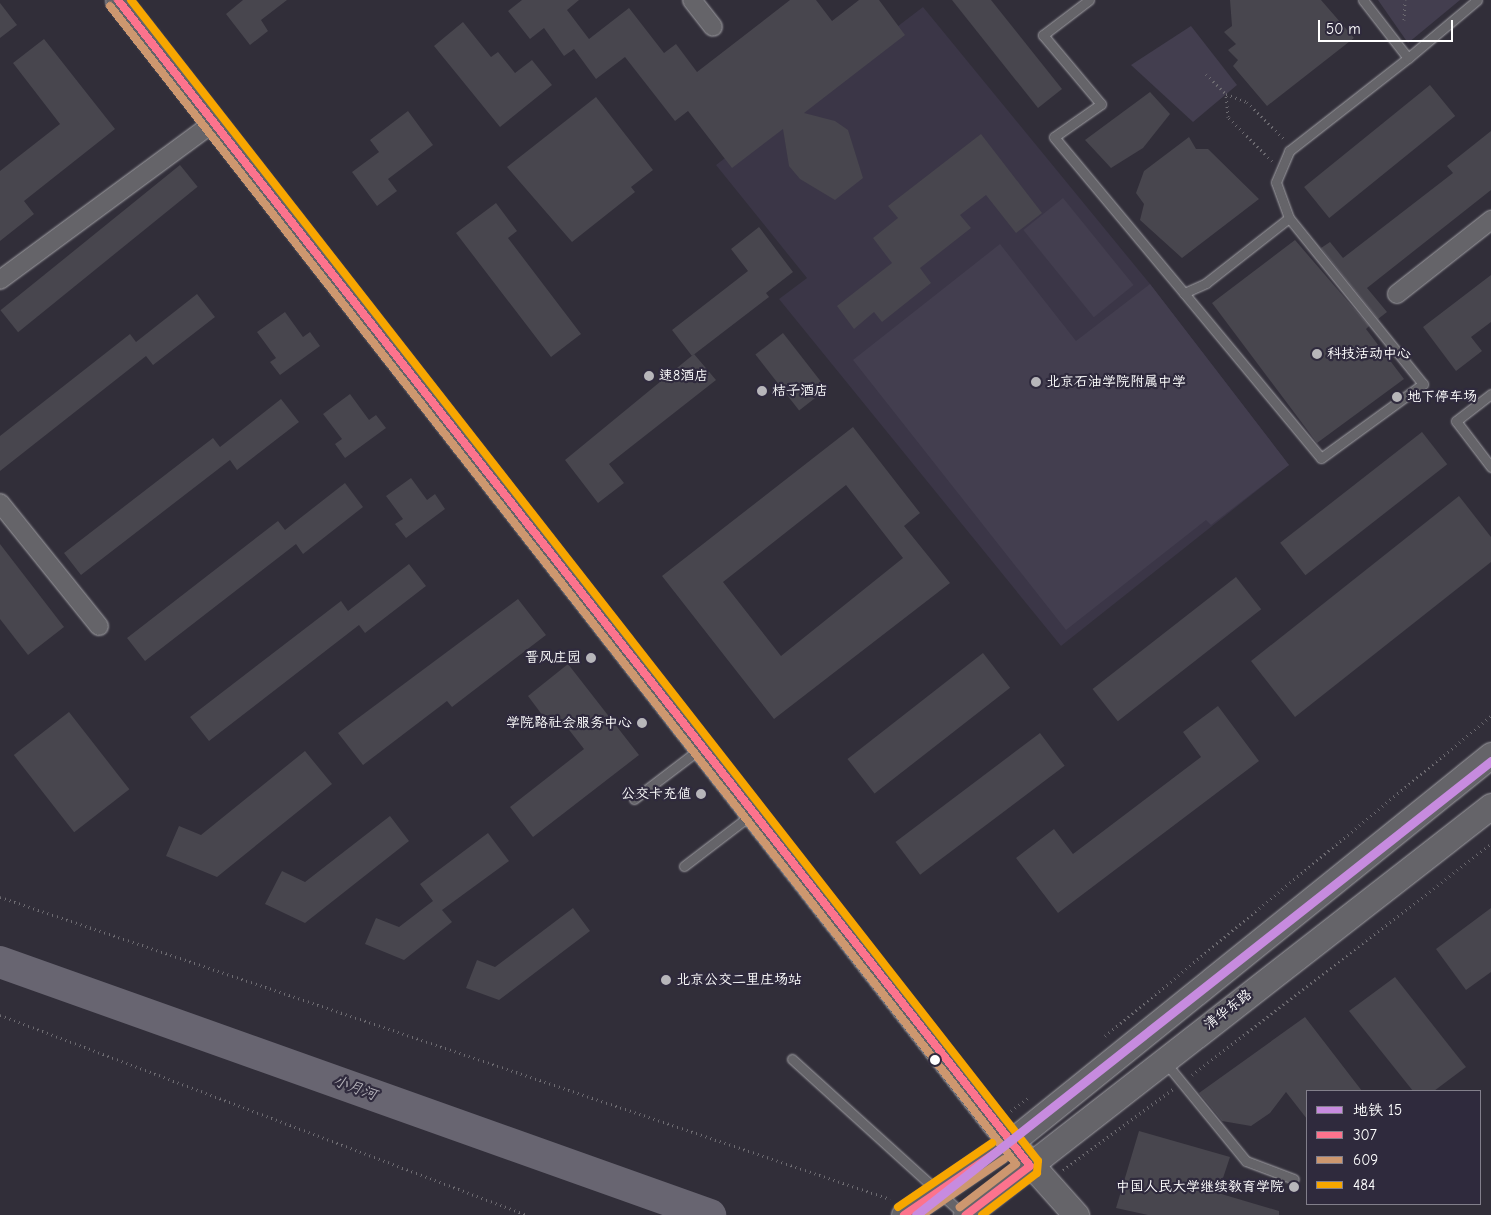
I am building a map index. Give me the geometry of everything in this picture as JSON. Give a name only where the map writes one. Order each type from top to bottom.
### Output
[{"type":"street","points":[[118,0],[1003,1133],[1037,1175],[1076,1215]]},
{"type":"street","points":[[692,0],[713,27]]},
{"type":"street","points":[[0,280],[214,122]]},
{"type":"street","points":[[1397,294],[1491,220]]},
{"type":"street","points":[[0,503],[99,626]]},
{"type":"street","points":[[897,1207],[934,1192],[1003,1133],[1491,755]]},
{"type":"street","name":"清华东路","points":[[965,1215],[1037,1175],[1163,1060],[1491,806]]},
{"type":"lane","points":[[1089,0],[1043,35],[1101,104],[1054,137],[1322,458],[1423,384],[1289,218],[1276,182],[1289,151],[1408,58],[1477,0]]},
{"type":"lane","points":[[1363,0],[1408,58]]},
{"type":"lane","points":[[1184,294],[1206,283],[1289,218]]},
{"type":"lane","points":[[1491,394],[1456,421],[1491,467]]},
{"type":"lane","points":[[634,799],[703,747]]},
{"type":"lane","points":[[684,866],[754,813]]},
{"type":"lane","points":[[792,1059],[934,1192],[965,1215]]},
{"type":"lane","points":[[1163,1060],[1246,1161],[1294,1179]]},
{"type":"path","points":[[1404,20],[1405,0]]},
{"type":"path","points":[[1206,74],[1226,94],[1247,102],[1284,139]]},
{"type":"path","points":[[1226,94],[1228,118],[1281,171]]},
{"type":"path","points":[[1098,1042],[1491,716]]},
{"type":"path","points":[[1037,1175],[1181,1083],[1491,844]]},
{"type":"path","points":[[0,897],[897,1207]]},
{"type":"path","points":[[0,1015],[527,1215]]},
{"type":"path","points":[[1003,1133],[1036,1092]]},
{"type":"shaded area","points":[[1378,0],[1460,0],[1408,43]]},
{"type":"shaded area","name":"北京石油学院附属中学","points":[[923,7],[1150,284],[1289,465],[1061,646],[779,299],[807,278],[716,165]]},
{"type":"shaded area","points":[[1191,26],[1237,85],[1193,122],[1131,65]]},
{"type":"shaded area","points":[[1063,198],[1133,285],[1094,317],[1023,230]]},
{"type":"shaded area","points":[[1000,244],[1076,341],[1150,284],[1289,465],[1211,525],[1206,520],[1066,630],[853,360]]},
{"type":"building","points":[[243,0],[287,0],[261,20],[268,31],[250,45],[226,14]]},
{"type":"building","points":[[522,0],[579,0],[567,10],[589,39],[629,8],[664,53],[676,44],[697,72],[790,0],[816,0],[832,21],[859,0],[879,0],[905,35],[804,113],[835,121],[848,130],[863,178],[835,200],[800,179],[789,166],[783,129],[732,168],[688,111],[675,121],[625,57],[596,79],[574,49],[564,56],[544,28],[530,39],[508,11]]},
{"type":"building","points":[[952,0],[991,0],[1062,89],[1038,108]]},
{"type":"building","points":[[1230,0],[1321,0],[1354,38],[1267,106],[1233,66],[1238,60],[1228,50],[1236,44],[1224,32],[1232,26]]},
{"type":"building","points":[[0,3],[17,25],[0,38]]},
{"type":"building","points":[[463,22],[491,57],[498,52],[515,73],[532,60],[552,85],[500,127],[434,46]]},
{"type":"building","points":[[44,39],[115,129],[24,201],[34,214],[0,241],[0,171],[60,124],[13,63]]},
{"type":"building","points":[[1430,85],[1455,116],[1329,218],[1304,187]]},
{"type":"building","points":[[1150,92],[1170,114],[1143,148],[1111,168],[1085,140]]},
{"type":"building","points":[[596,97],[653,170],[631,187],[635,192],[572,242],[507,167]]},
{"type":"building","points":[[408,111],[433,145],[388,179],[397,191],[377,206],[352,172],[379,152],[370,140]]},
{"type":"building","points":[[1491,131],[1491,190],[1367,288],[1387,312],[1378,319],[1321,248],[1330,242],[1343,258],[1453,173],[1447,166]]},
{"type":"building","points":[[981,134],[1042,213],[1016,233],[986,195],[960,215],[971,228],[920,268],[931,283],[882,322],[874,312],[854,329],[837,306],[892,263],[873,238],[898,218],[888,206]]},
{"type":"building","points":[[1189,137],[1196,149],[1208,149],[1259,199],[1182,258],[1140,220],[1144,204],[1136,193],[1144,171]]},
{"type":"building","points":[[180,165],[198,187],[18,332],[0,310]]},
{"type":"building","points":[[496,203],[517,231],[508,238],[581,334],[551,357],[456,233]]},
{"type":"building","points":[[759,227],[793,272],[766,293],[769,297],[692,356],[672,330],[748,271],[731,249]]},
{"type":"building","name":"科技活动中心","points":[[1295,240],[1369,326],[1366,329],[1404,379],[1317,443],[1212,303]]},
{"type":"building","points":[[1491,275],[1491,322],[1471,337],[1482,351],[1456,371],[1423,327]]},
{"type":"building","points":[[197,294],[215,317],[153,365],[146,356],[0,471],[0,436],[130,334],[136,342]]},
{"type":"building","points":[[285,312],[303,337],[310,332],[320,346],[280,375],[270,362],[276,358],[257,332]]},
{"type":"building","points":[[783,333],[827,389],[799,410],[755,355]]},
{"type":"building","points":[[694,354],[716,380],[609,464],[624,483],[598,503],[565,460]]},
{"type":"building","points":[[350,394],[369,420],[376,415],[386,428],[345,458],[335,444],[342,439],[323,414]]},
{"type":"building","points":[[281,399],[299,422],[237,470],[230,460],[81,575],[64,553],[213,438],[220,447]]},
{"type":"building","points":[[853,427],[920,513],[904,526],[950,583],[774,719],[662,576]],"holes":[[[846,485],[903,558],[781,656],[723,582]]]},
{"type":"building","points":[[1422,432],[1447,464],[1305,575],[1280,543]]},
{"type":"building","points":[[411,478],[427,500],[435,494],[445,509],[406,538],[395,524],[403,519],[386,496]]},
{"type":"building","points":[[345,483],[363,507],[303,554],[296,544],[145,661],[127,638],[278,521],[285,530]]},
{"type":"building","points":[[1459,496],[1491,537],[1491,562],[1295,717],[1251,661]]},
{"type":"building","points":[[0,544],[64,627],[28,655],[0,619]]},
{"type":"building","points":[[409,564],[426,586],[365,633],[359,625],[209,741],[190,717],[341,601],[348,611]]},
{"type":"building","points":[[1236,577],[1261,609],[1118,721],[1093,689]]},
{"type":"building","points":[[518,599],[546,635],[452,707],[447,701],[363,765],[338,733]]},
{"type":"building","points":[[983,653],[1010,688],[875,794],[847,759]]},
{"type":"building","points":[[568,664],[639,755],[533,837],[510,807],[584,749],[559,717],[549,724],[528,696]]},
{"type":"building","points":[[1218,706],[1259,761],[1058,913],[1016,858],[1054,829],[1073,854],[1201,757],[1183,732]]},
{"type":"building","points":[[69,712],[129,789],[74,832],[14,755]]},
{"type":"building","points":[[1040,733],[1065,766],[920,875],[895,842]]},
{"type":"building","points":[[305,751],[332,784],[217,877],[166,856],[179,826],[201,835]]},
{"type":"building","points":[[390,816],[409,841],[305,923],[265,904],[282,871],[305,882]]},
{"type":"building","points":[[488,833],[509,861],[442,910],[452,922],[404,960],[365,944],[376,918],[399,927],[433,901],[420,884]]},
{"type":"building","points":[[573,908],[590,931],[499,1000],[466,988],[477,960],[495,967]]},
{"type":"building","points":[[1491,908],[1491,972],[1466,990],[1436,949]]},
{"type":"building","points":[[1395,977],[1466,1067],[1435,1090],[1412,1090],[1349,1011]]},
{"type":"building","points":[[1305,1017],[1361,1090],[1306,1090],[1306,1118],[1286,1092],[1270,1113],[1251,1126],[1222,1121],[1199,1093]]},
{"type":"building","points":[[1139,1131],[1230,1157],[1218,1193],[1279,1211],[1279,1215],[1148,1215],[1116,1208]]},
{"type":"waterway","name":"小月河","points":[[0,962],[710,1215]]},
{"type":"metro line","name":"15","points":[[916,1215],[1491,761]]},
{"type":"transit line","name":"307","points":[[118,0],[1030,1166],[966,1215]]},
{"type":"transit line","name":"484","points":[[131,0],[1038,1161],[1037,1173],[982,1215]]},
{"type":"transit line","name":"609","points":[[110,6],[1016,1164],[960,1207]]},
{"type":"transit line","name":"484","points":[[898,1207],[992,1143]]},
{"type":"transit line","name":"307","points":[[904,1215],[998,1151]]},
{"type":"transit line","name":"609","points":[[922,1215],[1004,1159]]},
{"type":"place","name":"科技活动中心","points":[[1317,354]]},
{"type":"place","name":"速8酒店","points":[[649,376]]},
{"type":"place","name":"北京石油学院附属中学","points":[[1036,382]]},
{"type":"place","name":"桔子酒店","points":[[762,391]]},
{"type":"place","name":"地下停车场","points":[[1397,397]]},
{"type":"place","name":"晋风庄园","points":[[591,658]]},
{"type":"place","name":"学院路社会服务中心","points":[[642,723]]},
{"type":"place","name":"公交卡充值","points":[[701,794]]},
{"type":"place","name":"北京公交二里庄场站","points":[[666,980]]},
{"type":"place","name":"中国人民大学继续教育学院","points":[[1294,1187]]}]
